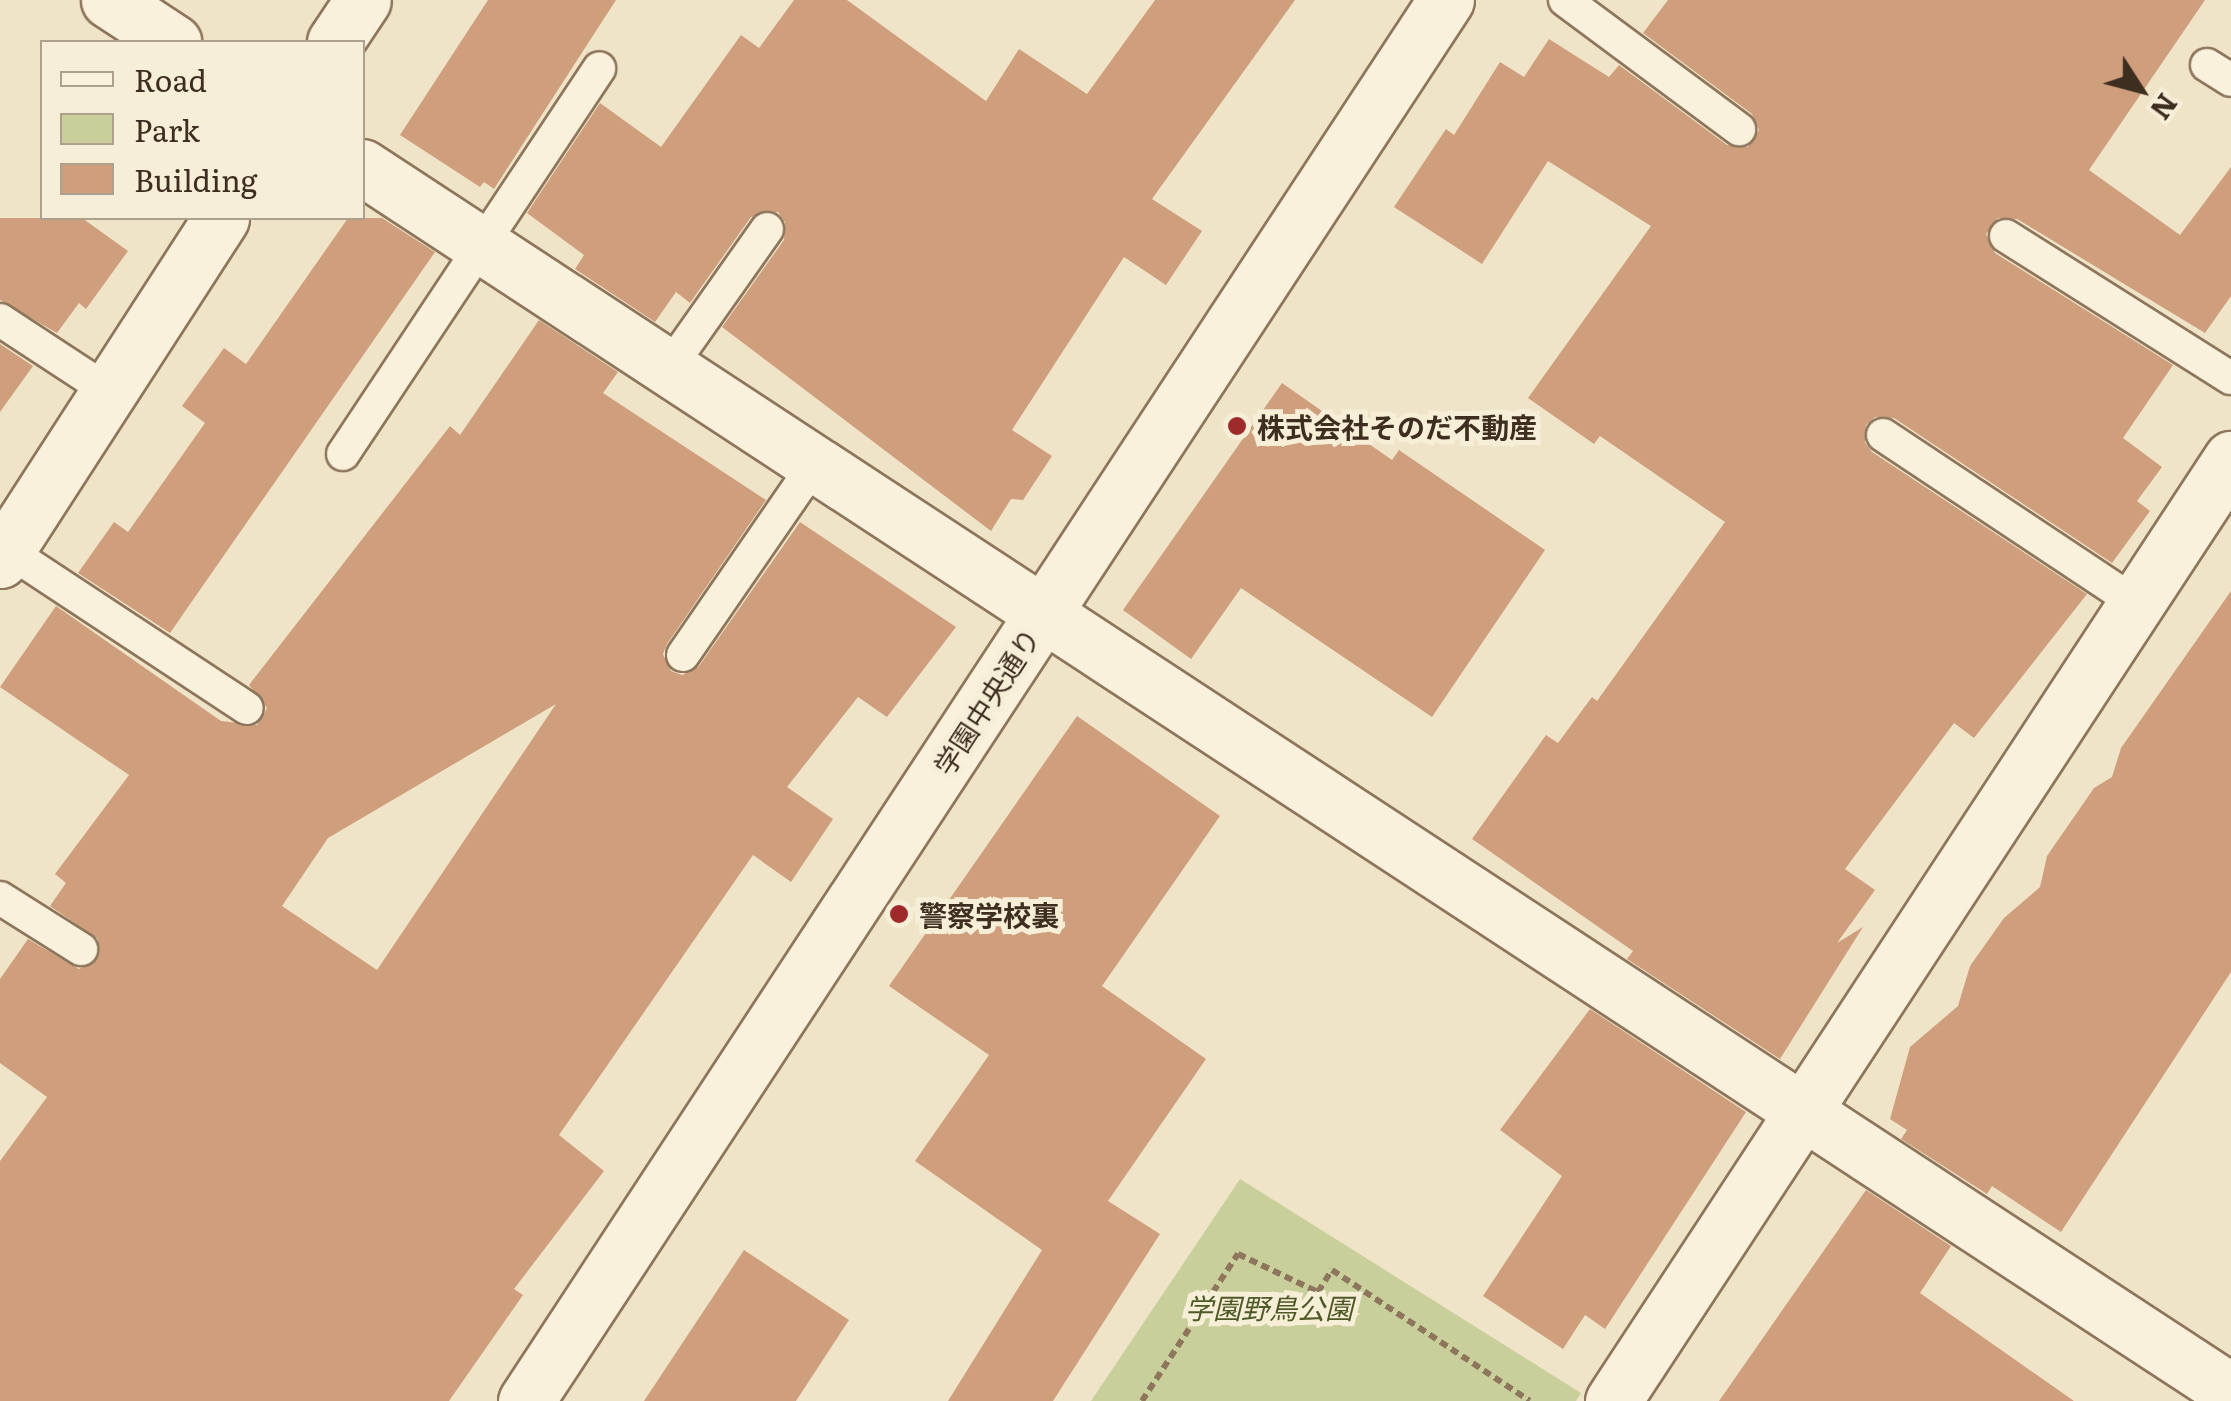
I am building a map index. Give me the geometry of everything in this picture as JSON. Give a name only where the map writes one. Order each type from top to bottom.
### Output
[{"type":"street","points":[[109,0],[171,40]]},
{"type":"street","points":[[337,40],[363,0]]},
{"type":"street","name":"学園中央通り","points":[[526,1401],[1446,0]]},
{"type":"street","points":[[365,168],[2231,1392]]},
{"type":"street","points":[[3,555],[220,220]]},
{"type":"street","points":[[1613,1401],[2136,603],[2224,484]]},
{"type":"lane","points":[[1565,0],[1740,129]]},
{"type":"lane","points":[[343,454],[599,68]]},
{"type":"lane","points":[[669,368],[767,229]]},
{"type":"lane","points":[[2006,236],[2231,378]]},
{"type":"lane","points":[[0,320],[107,390]]},
{"type":"lane","points":[[1884,434],[2136,603]]},
{"type":"lane","points":[[682,655],[815,464]]},
{"type":"lane","points":[[3,555],[247,708]]},
{"type":"lane","points":[[0,898],[81,949]]},
{"type":"path","points":[[1142,1401],[1238,1254],[1318,1292],[1332,1270],[1530,1401]]},
{"type":"green space","name":"学園野鳥公園","points":[[1240,1179],[1581,1393],[1576,1401],[1091,1401]]},
{"type":"building","points":[[488,0],[616,0],[494,189],[484,182],[480,187],[400,135]]},
{"type":"building","points":[[794,0],[847,0],[986,101],[1019,49],[1087,94],[1155,0],[1295,0],[1152,199],[1202,231],[1166,285],[1124,257],[1012,430],[1052,456],[1023,500],[1011,499],[991,531],[722,327],[784,240],[785,222],[778,212],[751,217],[690,303],[676,292],[655,322],[575,269],[584,255],[527,213],[600,103],[661,147],[741,35],[759,48]]},
{"type":"building","points":[[1668,0],[2205,0],[2089,170],[2180,235],[2231,167],[2231,296],[2205,333],[2017,219],[1998,218],[1986,234],[1995,253],[2173,365],[2123,438],[2162,467],[2137,501],[2150,511],[2112,563],[1894,418],[1875,417],[1866,425],[1865,443],[1872,452],[2087,594],[1974,738],[1954,723],[1845,869],[1875,890],[1837,943],[1863,927],[1780,1059],[1627,959],[1633,951],[1472,839],[1546,735],[1558,743],[1592,697],[1597,701],[1725,522],[1600,436],[1594,444],[1528,398],[1651,226],[1548,161],[1482,264],[1394,207],[1446,129],[1454,135],[1500,62],[1524,77],[1549,39],[1609,77],[1619,65],[1727,145],[1748,147],[1759,130],[1752,114],[1643,33]]},
{"type":"building","points":[[0,218],[85,220],[128,251],[86,309],[79,303],[57,333],[0,300]]},
{"type":"building","points":[[382,218],[435,252],[170,633],[78,573],[114,522],[128,532],[205,423],[182,406],[224,348],[246,364],[347,220]]},
{"type":"building","points":[[539,320],[618,372],[603,393],[766,500],[667,644],[663,654],[671,671],[682,675],[699,666],[800,522],[956,627],[887,717],[858,697],[787,787],[833,819],[791,882],[753,855],[559,1135],[604,1171],[514,1289],[523,1295],[449,1401],[0,1401],[0,1161],[47,1097],[0,1063],[0,979],[28,939],[79,969],[97,960],[98,939],[50,906],[66,883],[55,874],[129,775],[0,687],[56,606],[221,721],[257,725],[267,708],[249,685],[450,426],[460,435]],"holes":[[[556,704],[377,970],[282,906],[328,838]]]},
{"type":"building","points":[[0,344],[33,366],[0,412]]},
{"type":"building","points":[[1282,383],[1392,460],[1399,450],[1545,550],[1432,717],[1241,588],[1191,659],[1123,610]]},
{"type":"building","points":[[2231,591],[2231,972],[2061,1232],[1992,1186],[1987,1194],[1901,1139],[1907,1130],[1890,1119],[1910,1047],[1958,1006],[1970,966],[2004,918],[2040,887],[2047,856],[2094,788],[2112,777],[2121,748]]},
{"type":"building","points":[[1077,716],[1220,816],[1102,986],[1206,1059],[1108,1201],[1160,1234],[1053,1401],[948,1401],[1042,1250],[915,1161],[989,1055],[889,986]]},
{"type":"building","points":[[1590,1009],[1746,1112],[1605,1329],[1585,1315],[1563,1349],[1483,1296],[1562,1176],[1500,1130]]},
{"type":"building","points":[[1866,1190],[1951,1246],[1920,1293],[2074,1401],[1719,1401]]},
{"type":"building","points":[[744,1250],[849,1320],[796,1401],[644,1401]]},
{"type":"place","name":"株式会社そのだ不動産","points":[[1237,426]]},
{"type":"place","name":"警察学校裏","points":[[899,914]]}]
